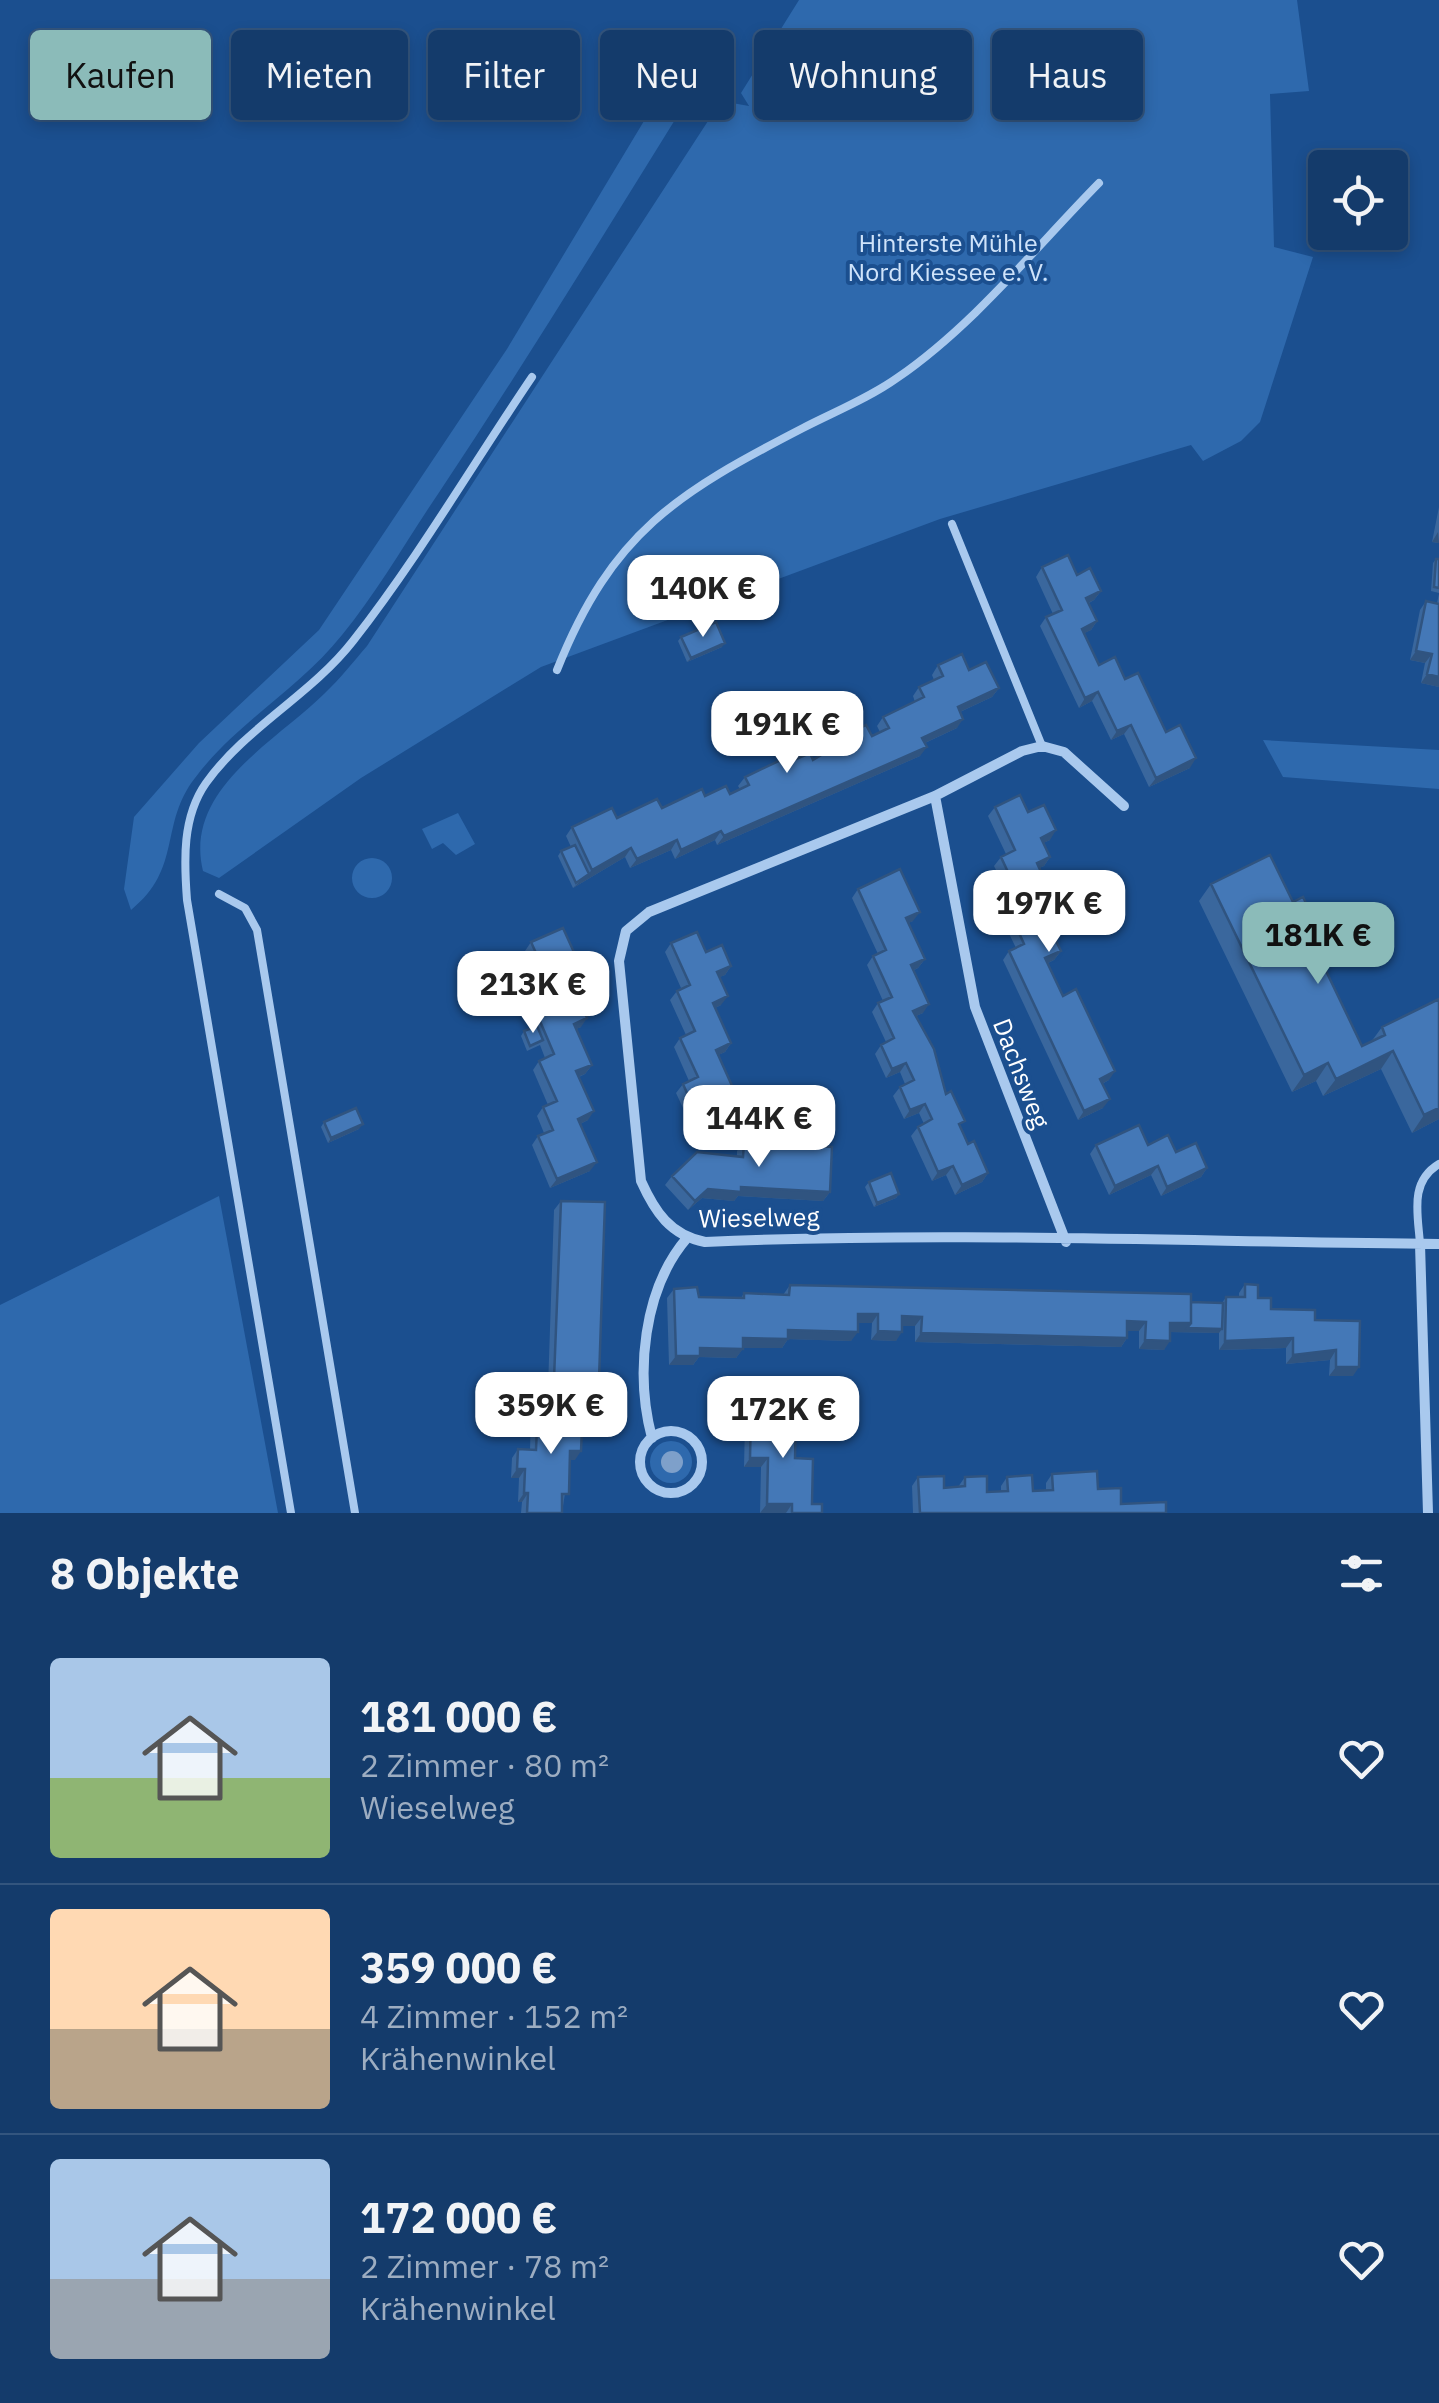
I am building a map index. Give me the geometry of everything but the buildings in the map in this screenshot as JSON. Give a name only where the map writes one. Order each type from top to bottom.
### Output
[{"type":"street","name":"Wieselweg","points":[[1042,746],[1022,751],[935,796],[649,912],[626,931],[619,961],[641,1180],[668,1226],[687,1238],[705,1242],[876,1234],[1066,1242],[1439,1244]]},
{"type":"street","points":[[1042,746],[1064,752],[1124,806]]},
{"type":"street","name":"Dachsweg","points":[[935,796],[975,1007],[1066,1242]]},
{"type":"street","points":[[652,1438],[647,1419],[648,1310],[656,1281],[687,1238]]},
{"type":"street","points":[[1420,1244],[1428,1513]]},
{"type":"street","points":[[680,1432],[696,1444],[702,1464],[686,1488],[667,1492],[644,1477],[642,1452],[652,1438],[680,1432]]},
{"type":"lane","points":[[557,670],[571,634],[614,559],[653,520],[712,474],[893,382],[930,355],[1099,183]]},
{"type":"lane","points":[[291,1513],[187,900],[184,860],[190,815],[204,784],[227,759],[316,684],[354,641],[532,377]]},
{"type":"lane","points":[[952,524],[1042,746]]},
{"type":"lane","points":[[218,894],[245,908],[257,930],[355,1513]]},
{"type":"lane","points":[[1420,1244],[1416,1191],[1425,1172],[1439,1164]]},
{"type":"green space","name":"Hinterste Mühle Nord Kiessee e. V.","points":[[799,0],[1297,0],[1309,91],[1270,94],[1274,247],[1313,257],[1260,422],[1241,441],[1203,461],[1191,445],[940,519],[541,667],[361,778],[219,878],[203,871],[201,842],[207,815],[220,791],[238,769],[331,688],[367,646],[709,120],[734,120],[734,103],[749,106],[741,93],[754,72],[754,120],[972,120],[972,30],[780,30]]},
{"type":"green space","points":[[645,120],[675,120],[474,439],[342,635],[307,672],[229,740],[195,778],[177,812],[158,878],[131,910],[124,889],[134,817],[199,743],[319,630],[507,349]]},
{"type":"green space","points":[[1263,740],[1439,750],[1439,789],[1283,777]]},
{"type":"green space","points":[[458,813],[475,844],[456,855],[443,843],[432,849],[422,829]]},
{"type":"green space","points":[[372,858],[386,864],[392,878],[386,892],[372,898],[358,892],[352,878],[358,864]]},
{"type":"green space","points":[[219,1196],[278,1513],[0,1513],[0,1305]]},
{"type":"green space","points":[[671,1441],[686,1447],[692,1462],[686,1477],[671,1483],[656,1477],[650,1462],[656,1447]]}]
